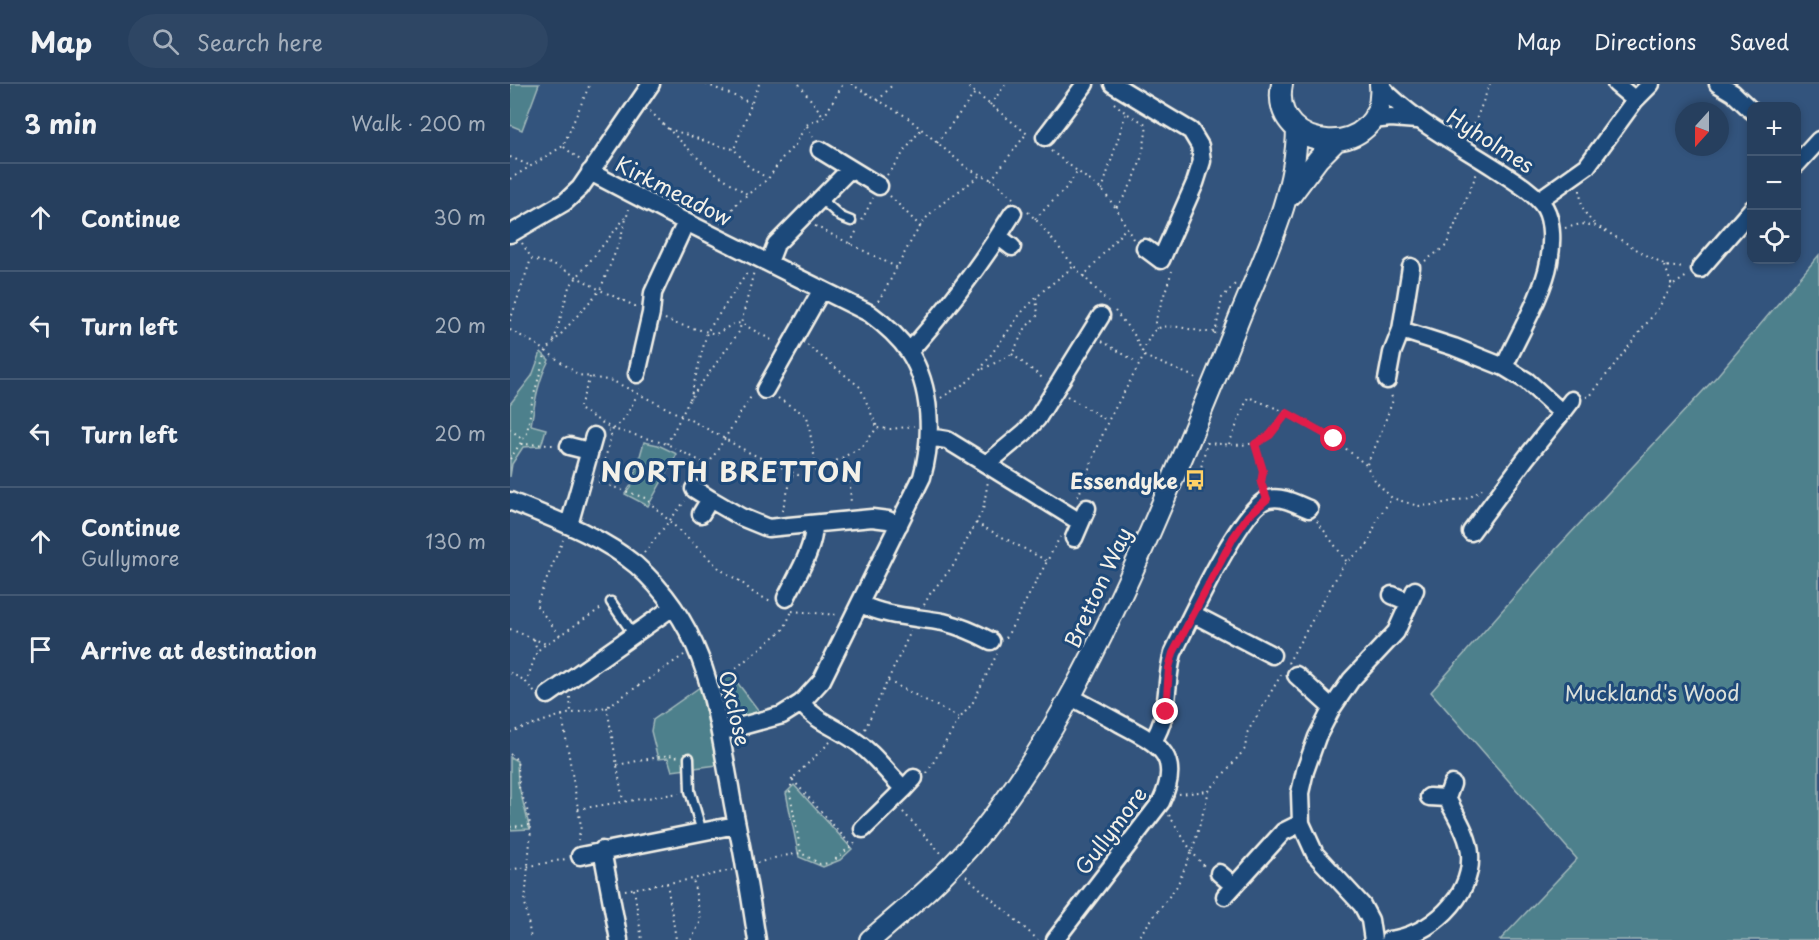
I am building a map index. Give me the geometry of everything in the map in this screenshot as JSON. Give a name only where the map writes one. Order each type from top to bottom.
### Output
[{"type":"street","name":"Kirkmeadow","points":[[651,84],[592,169],[635,196],[869,313],[885,325],[909,352],[927,402],[929,431],[927,458],[922,477],[822,680],[801,703],[782,715],[720,732]]},
{"type":"street","points":[[1039,138],[1084,84]]},
{"type":"street","points":[[1113,84],[1191,131],[1200,146],[1202,161],[1167,264],[1145,248]]},
{"type":"street","points":[[1616,84],[1635,100]]},
{"type":"street","name":"Hyholmes","points":[[1539,200],[1587,166],[1635,100],[1651,84]]},
{"type":"street","points":[[1718,84],[1733,93],[1747,106]]},
{"type":"street","points":[[1279,86],[1282,105],[1288,118],[1298,129],[1309,137],[1335,142],[1362,131],[1372,120],[1378,110],[1380,85]]},
{"type":"street","name":"Hyholmes","points":[[1380,85],[1394,101],[1417,120],[1513,179],[1539,200],[1545,208],[1551,239],[1549,262],[1541,286],[1504,367]]},
{"type":"street","name":"Hyholmes","points":[[1372,120],[1391,118],[1417,120]]},
{"type":"street","name":"Bretton Way","points":[[870,940],[921,897],[980,834],[1025,772],[1071,697],[1121,597],[1200,418],[1285,203],[1297,155],[1298,129]]},
{"type":"street","points":[[1801,158],[1819,140]]},
{"type":"street","name":"Bretton Way","points":[[1285,203],[1318,159],[1335,142]]},
{"type":"street","points":[[820,150],[879,186]]},
{"type":"street","points":[[513,232],[565,202],[580,188],[592,169]]},
{"type":"street","points":[[763,260],[850,169]]},
{"type":"street","points":[[909,352],[1005,242],[1017,207]]},
{"type":"street","points":[[1700,269],[1751,210]]},
{"type":"street","points":[[636,364],[651,313],[653,293],[686,222]]},
{"type":"street","points":[[1711,255],[1724,267]]},
{"type":"street","points":[[1387,380],[1392,353],[1401,330],[1411,267]]},
{"type":"street","points":[[765,390],[784,372],[791,343],[822,291]]},
{"type":"street","points":[[991,466],[1037,419],[1056,388],[1096,337],[1108,310]]},
{"type":"street","points":[[1401,330],[1454,347],[1504,367],[1567,406],[1474,524]]},
{"type":"street","points":[[929,431],[1079,516],[1074,538]]},
{"type":"street","points":[[569,446],[592,443],[569,525]]},
{"type":"street","points":[[694,489],[750,521],[768,528],[872,518],[888,520],[899,525]]},
{"type":"street","points":[[1071,697],[1153,741],[1166,712],[1169,668],[1173,653],[1233,538],[1264,491],[1309,509]]},
{"type":"street","points":[[700,514],[710,499]]},
{"type":"street","name":"Oxclose","points":[[510,501],[569,525],[604,543],[635,564],[673,607],[696,646],[708,678],[720,732],[759,937]]},
{"type":"street","points":[[786,605],[809,549],[814,534],[814,524]]},
{"type":"street","points":[[1373,940],[1370,920],[1362,905],[1315,854],[1301,823],[1300,793],[1317,737],[1332,708],[1351,680],[1396,632],[1412,596],[1392,595]]},
{"type":"street","points":[[861,604],[880,611],[944,623],[993,636]]},
{"type":"street","points":[[563,698],[634,635],[673,607]]},
{"type":"street","points":[[1193,614],[1236,644],[1272,655]]},
{"type":"street","points":[[1288,671],[1332,708]]},
{"type":"street","points":[[801,703],[816,719],[841,732],[914,781],[861,834]]},
{"type":"street","name":"Gullymore","points":[[1056,940],[1163,799],[1168,788],[1170,773],[1165,756],[1153,741]]},
{"type":"street","points":[[1389,940],[1405,938],[1428,928],[1457,898],[1469,873],[1470,852],[1450,791],[1430,797]]},
{"type":"street","points":[[1219,873],[1229,890],[1283,832],[1301,823]]},
{"type":"street","points":[[580,856],[736,825]]},
{"type":"street","points":[[602,850],[619,940]]},
{"type":"lane","points":[[821,199],[841,217],[851,221]]},
{"type":"lane","points":[[610,602],[634,635]]},
{"type":"lane","points":[[689,758],[690,791],[702,832]]},
{"type":"path","points":[[510,89],[512,84]]},
{"type":"path","points":[[510,179],[563,146],[590,84]]},
{"type":"path","points":[[706,84],[752,103]]},
{"type":"path","points":[[734,149],[759,84]]},
{"type":"path","points":[[799,84],[824,117]]},
{"type":"path","points":[[712,235],[739,201],[768,179],[783,157],[795,146],[806,125],[824,117],[843,84]]},
{"type":"path","points":[[851,84],[907,117],[967,168],[991,180],[1017,207],[1035,219],[1108,310],[1135,336],[1143,354],[1200,379]]},
{"type":"path","points":[[878,101],[893,84]]},
{"type":"path","points":[[964,84],[1026,133],[1039,138],[1047,148],[1102,190],[1116,208],[1130,237],[1145,248]]},
{"type":"path","points":[[990,105],[1006,84]]},
{"type":"path","points":[[1465,149],[1490,84]]},
{"type":"path","points":[[937,142],[975,93]]},
{"type":"path","points":[[638,102],[654,114],[707,167],[747,194]]},
{"type":"path","points":[[1102,190],[1126,113]]},
{"type":"path","points":[[1116,208],[1127,195],[1139,168],[1147,124]]},
{"type":"path","points":[[668,129],[693,135],[717,146],[734,149],[748,166],[768,179]]},
{"type":"path","points":[[850,244],[879,186],[921,129]]},
{"type":"path","points":[[991,180],[1026,133]]},
{"type":"path","points":[[563,146],[575,158],[592,169]]},
{"type":"path","points":[[510,157],[531,166]]},
{"type":"path","points":[[1411,267],[1430,259],[1446,246],[1482,160]]},
{"type":"path","points":[[1587,166],[1580,190],[1581,206],[1586,216],[1597,226],[1665,266],[1700,269]]},
{"type":"path","points":[[1035,219],[1066,188],[1078,171]]},
{"type":"path","points":[[869,313],[898,268],[915,234],[929,215],[981,175]]},
{"type":"path","points":[[879,186],[921,227]]},
{"type":"path","points":[[510,459],[527,433],[532,402],[546,351],[600,290],[635,196]]},
{"type":"path","points":[[553,344],[569,287],[627,216]]},
{"type":"path","points":[[802,220],[898,268]]},
{"type":"path","points":[[1551,239],[1565,228],[1581,224],[1597,226]]},
{"type":"path","points":[[1083,277],[1125,229]]},
{"type":"path","points":[[513,232],[531,259],[555,265],[600,290],[677,324],[716,334],[733,324],[741,323],[791,343],[860,387],[877,428]]},
{"type":"path","points":[[510,321],[531,259]]},
{"type":"path","points":[[667,444],[690,399],[739,332],[763,260]]},
{"type":"path","points":[[690,399],[706,332],[763,260]]},
{"type":"path","points":[[1157,329],[1155,321],[1167,264]]},
{"type":"path","points":[[980,370],[1036,297],[1074,266]]},
{"type":"path","points":[[1665,266],[1672,286]]},
{"type":"path","points":[[1567,406],[1590,396],[1657,310],[1672,286],[1700,269]]},
{"type":"path","points":[[927,402],[944,397],[980,370],[1012,354],[1026,327],[1038,315],[1036,297]]},
{"type":"path","points":[[914,781],[972,704],[993,636],[1079,516],[1108,421],[1139,364],[1153,332],[1174,326],[1203,333],[1215,332]]},
{"type":"path","points":[[510,330],[546,351],[579,375],[613,381],[748,452],[798,475],[817,471],[862,447],[877,428]]},
{"type":"path","points":[[1096,337],[1139,364]]},
{"type":"path","points":[[1012,354],[1056,388],[1108,421]]},
{"type":"path","points":[[590,377],[579,409],[613,429],[667,444],[708,465]]},
{"type":"path","points":[[1366,465],[1393,400],[1387,380]]},
{"type":"path","points":[[635,564],[694,489],[754,392],[765,390],[807,416],[817,471]]},
{"type":"path","points":[[637,395],[624,418],[613,429],[599,482],[645,498],[721,570],[755,594],[786,605],[845,616],[852,622]]},
{"type":"path","points":[[1229,444],[1248,397],[1287,413],[1334,439],[1366,465],[1376,482],[1392,498],[1418,506],[1434,505],[1469,498],[1486,486]]},
{"type":"path","points":[[1207,443],[1255,444],[1270,435],[1287,413]]},
{"type":"path","points":[[877,428],[929,431]]},
{"type":"path","points":[[510,429],[523,440]]},
{"type":"path","points":[[521,444],[569,446]]},
{"type":"path","points":[[1255,444],[1263,471],[1264,491]]},
{"type":"path","points":[[842,457],[850,485],[852,520]]},
{"type":"path","points":[[858,743],[917,618],[930,594],[953,566],[983,510],[991,466]]},
{"type":"path","points":[[777,528],[793,472]]},
{"type":"path","points":[[1136,940],[1177,886],[1192,852],[1209,791],[1245,749],[1247,733],[1288,671],[1328,592],[1347,562],[1367,546],[1378,518],[1392,498]]},
{"type":"path","points":[[1309,509],[1347,562]]},
{"type":"path","points":[[976,523],[1047,561]]},
{"type":"path","points":[[560,635],[536,605],[569,525]]},
{"type":"path","points":[[537,651],[610,602]]},
{"type":"path","points":[[708,678],[730,673],[784,629],[786,605]]},
{"type":"path","points":[[510,629],[546,645]]},
{"type":"path","points":[[526,683],[537,651],[534,639]]},
{"type":"path","points":[[510,870],[580,856],[578,837],[581,826],[562,715],[563,698],[607,707],[696,646]]},
{"type":"path","points":[[888,681],[960,718]]},
{"type":"path","points":[[607,707],[622,801]]},
{"type":"path","points":[[510,732],[562,715]]},
{"type":"path","points":[[801,853],[790,792],[792,779],[841,732]]},
{"type":"path","points":[[510,754],[516,758],[518,765],[519,787],[530,825],[525,902],[531,940]]},
{"type":"path","points":[[617,765],[669,755],[689,758]]},
{"type":"path","points":[[792,779],[851,845]]},
{"type":"path","points":[[578,809],[690,791]]},
{"type":"path","points":[[1209,791],[1163,799],[1192,852],[1214,876],[1219,873]]},
{"type":"path","points":[[897,806],[952,864],[1038,940]]},
{"type":"path","points":[[510,827],[530,825]]},
{"type":"path","points":[[610,892],[693,879],[801,853],[820,864],[831,862],[861,834]]},
{"type":"path","points":[[691,940],[701,921],[693,879]]},
{"type":"path","points":[[667,883],[675,940]]},
{"type":"path","points":[[634,888],[642,940]]},
{"type":"green space","points":[[510,84],[539,84],[522,130],[510,125]]},
{"type":"green space","name":"Muckland's Wood","points":[[1819,255],[1819,940],[1500,940],[1577,859],[1431,692],[1555,550],[1717,376]]},
{"type":"green space","points":[[541,352],[549,360],[540,384],[531,425],[546,429],[541,446],[523,447],[512,464],[510,477],[510,404],[532,376]]},
{"type":"green space","points":[[644,442],[658,445],[677,454],[648,506],[625,494],[632,484]]},
{"type":"green space","points":[[730,673],[762,715],[731,716],[723,708],[716,678]]},
{"type":"green space","points":[[700,687],[717,765],[672,771],[668,758],[658,759],[651,731],[653,720]]},
{"type":"green space","points":[[510,757],[517,761],[518,783],[530,829],[510,830]]},
{"type":"green space","points":[[794,785],[852,849],[840,860],[823,867],[799,857],[786,793]]},
{"type":"place","name":"Essendyke","points":[[1195,480]]},
{"type":"district","name":"NORTH BRETTON","points":[[732,470]]},
{"type":"route","points":[[1166,712],[1169,668],[1173,653],[1233,538],[1248,516],[1267,499],[1261,483],[1263,471],[1255,444],[1270,435],[1287,413],[1334,439]]}]
